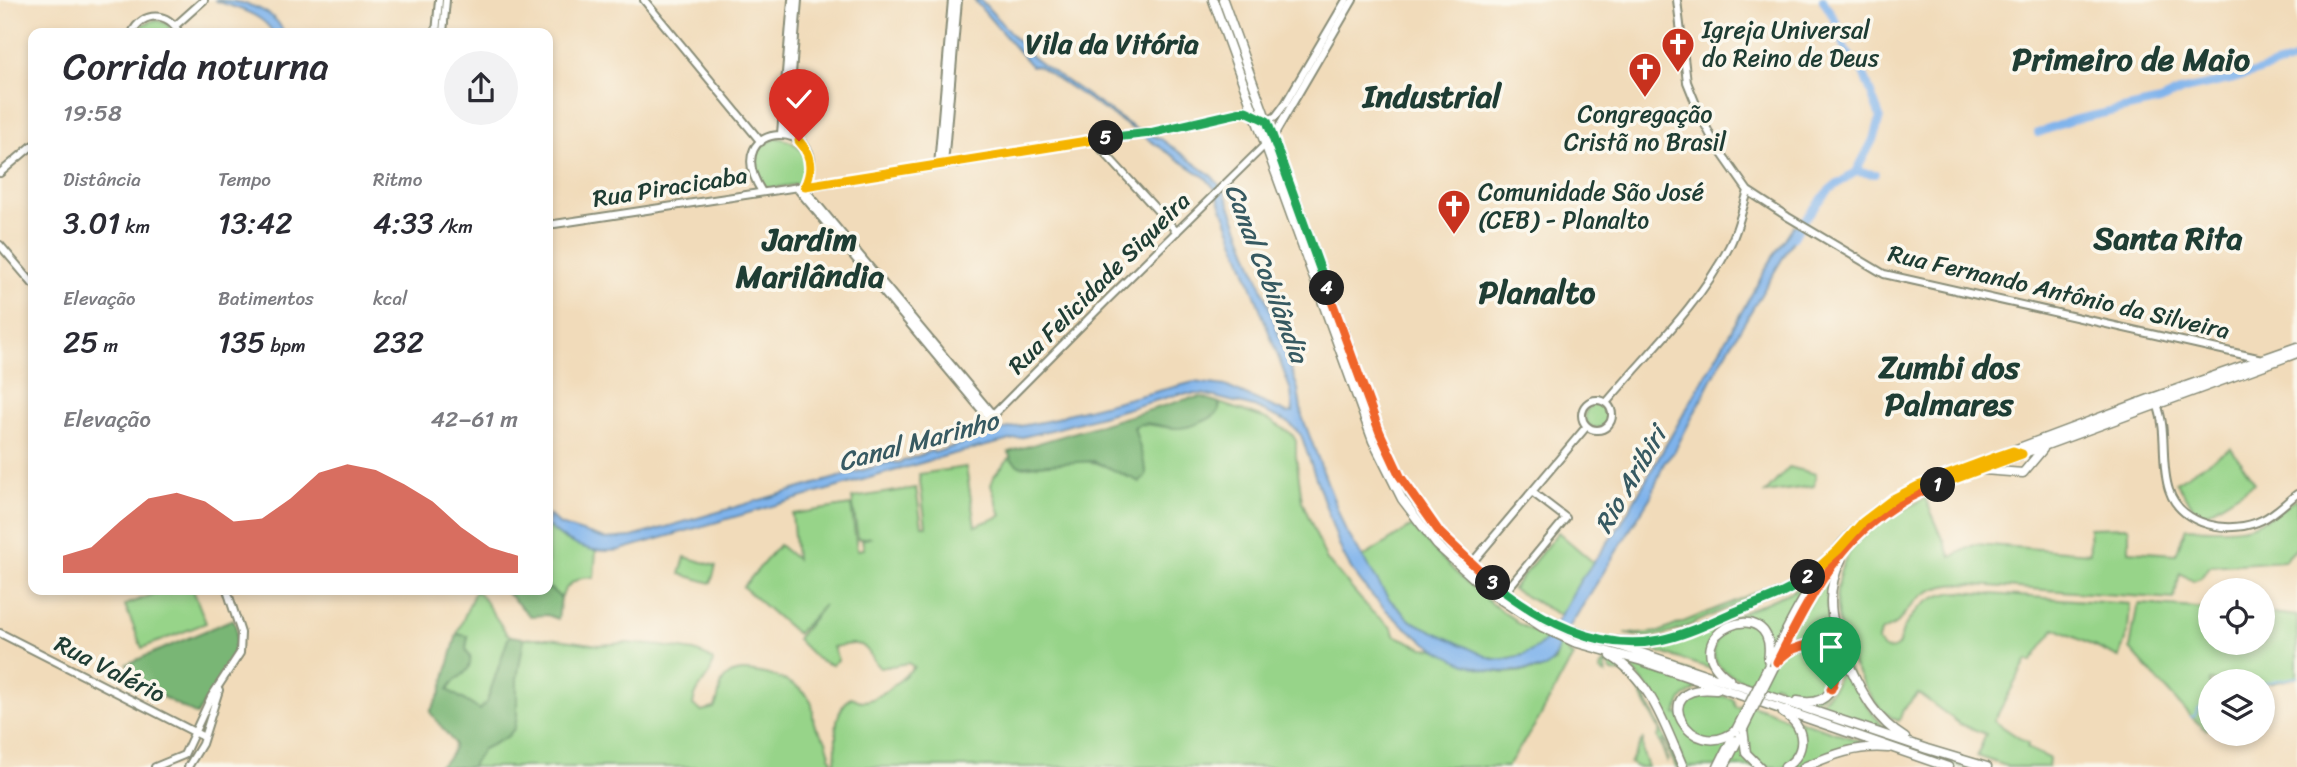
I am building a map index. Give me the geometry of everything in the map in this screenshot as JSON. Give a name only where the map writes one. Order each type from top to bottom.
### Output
[{"type":"main road","points":[[1213,0],[1378,455],[1395,487],[1416,519],[1442,550],[1511,608],[1621,662],[1646,688],[1683,767]]},
{"type":"main road","points":[[1223,0],[1387,451],[1403,482],[1423,511],[1471,564],[1552,627]]},
{"type":"main road","points":[[1258,124],[1267,121]]},
{"type":"main road","points":[[1724,767],[1767,669],[1803,603],[1863,522],[1893,499],[1918,486],[2048,444],[2157,404],[2297,347]]},
{"type":"main road","points":[[1570,635],[1638,642],[1673,637],[1793,588],[1902,500],[2152,398],[2297,353]]},
{"type":"main road","points":[[1975,471],[2021,474],[2048,444]]},
{"type":"main road","points":[[2017,453],[2029,465]]},
{"type":"main road","points":[[1842,549],[1831,592],[1830,613],[1835,634],[1873,710],[1893,730],[1919,746]]},
{"type":"main road","points":[[1465,572],[1471,564]]},
{"type":"main road","points":[[1718,767],[1777,662],[1803,603]]},
{"type":"main road","points":[[1740,686],[1722,674],[1713,660],[1712,647],[1720,631],[1738,622],[1758,627],[1769,644],[1767,669]]},
{"type":"main road","points":[[1594,638],[1740,686],[1948,767]]},
{"type":"main road","points":[[1771,700],[1807,703],[1817,701],[1827,695],[1834,682],[1835,671],[1831,657],[1813,645],[1802,645],[1788,650],[1777,662]]},
{"type":"main road","points":[[1595,648],[1987,767]]},
{"type":"main road","points":[[1690,742],[1680,731],[1678,715],[1682,702],[1694,692],[1704,690],[1733,692]]},
{"type":"main road","points":[[1771,700],[1799,728],[1802,744],[1794,761],[1785,767]]},
{"type":"main road","points":[[1700,747],[1718,746],[1740,729]]},
{"type":"main road","points":[[1740,729],[1746,753],[1750,760],[1760,767]]},
{"type":"main road","points":[[1804,767],[1854,749],[1881,747],[1906,751]]},
{"type":"street","points":[[136,28],[152,16],[166,18],[175,26],[204,0]]},
{"type":"street","points":[[438,28],[439,0]]},
{"type":"street","points":[[439,28],[446,0]]},
{"type":"street","points":[[644,0],[761,142]]},
{"type":"street","points":[[784,134],[792,0]]},
{"type":"street","points":[[784,134],[798,0]]},
{"type":"street","points":[[941,165],[952,0]]},
{"type":"street","points":[[941,165],[958,0]]},
{"type":"street","points":[[1254,113],[1267,121],[1279,114],[1346,0]]},
{"type":"street","name":"Rua Felicidade Siqueira","points":[[801,186],[991,417],[1273,137],[1353,0]]},
{"type":"street","points":[[1606,403],[1690,305],[1716,270],[1731,243],[1748,191],[1715,144],[1695,105],[1687,82],[1677,0]]},
{"type":"street","name":"Rua Piracicaba","points":[[553,224],[1093,140],[1148,134],[1246,111],[1254,113]]},
{"type":"street","points":[[762,192],[754,178],[752,154],[768,137],[784,134],[802,143],[808,156],[810,169],[801,186]]},
{"type":"street","points":[[1093,140],[1177,232]]},
{"type":"street","points":[[0,173],[28,149]]},
{"type":"street","name":"Rua Fernando Antônio da Silveira","points":[[1748,191],[1884,274],[2264,359]]},
{"type":"street","points":[[0,245],[28,278]]},
{"type":"street","name":"Rua Fernando Antônio da Silveira","points":[[2244,354],[2250,368]]},
{"type":"street","points":[[1595,401],[1606,403],[1612,413],[1609,424],[1600,429],[1587,426],[1583,416],[1586,406],[1595,401]]},
{"type":"street","points":[[2157,404],[2163,426],[2169,490],[2180,508],[2194,518],[2216,526],[2237,527],[2255,523],[2270,516],[2297,494]]},
{"type":"street","points":[[1471,564],[1587,426]]},
{"type":"street","points":[[1505,592],[1566,518],[1532,492]]},
{"type":"street","points":[[155,767],[184,755],[211,697],[240,653],[241,638],[228,595]]},
{"type":"street","name":"Rua Valério","points":[[0,633],[204,737]]},
{"type":"street","points":[[184,755],[189,766],[197,755],[226,675]]},
{"type":"green space","points":[[155,20],[166,23],[170,28],[140,28],[143,24]]},
{"type":"green space","points":[[777,138],[799,148],[806,161],[806,168],[799,184],[767,189],[758,174],[756,162],[762,145]]},
{"type":"green space","points":[[1358,384],[1378,436],[1400,481],[1428,523],[1466,567],[1427,525],[1399,483],[1377,438],[1356,385]]},
{"type":"green space","points":[[1202,397],[1219,403],[1219,411],[1204,421],[1179,428],[1148,424],[1134,427],[1146,470],[1146,476],[1140,482],[1094,461],[1019,466],[1008,452],[1187,399]]},
{"type":"green space","points":[[1219,403],[1269,420],[1292,434],[1296,441],[1302,501],[1326,559],[1371,611],[1392,628],[1394,635],[1424,648],[1435,649],[1477,668],[1504,673],[1539,670],[1555,661],[1560,642],[1566,645],[1569,654],[1573,656],[1539,719],[1507,767],[834,767],[837,721],[844,705],[851,697],[862,701],[875,698],[914,667],[908,663],[880,668],[866,649],[858,644],[833,647],[838,660],[832,665],[817,659],[797,639],[824,605],[797,634],[743,587],[779,545],[796,559],[792,514],[851,505],[857,550],[864,549],[862,540],[872,537],[858,539],[852,498],[916,488],[922,526],[926,526],[919,474],[966,467],[975,526],[1001,516],[991,485],[994,476],[1010,457],[1023,467],[1066,461],[1089,462],[1115,470],[1129,478],[1146,470],[1135,425],[1188,427],[1211,416],[1220,407]]},
{"type":"green space","points":[[1597,404],[1608,411],[1609,416],[1602,427],[1597,428],[1586,421],[1585,416],[1592,405]]},
{"type":"green space","points":[[2231,448],[2255,483],[2200,517],[2176,482]]},
{"type":"green space","points":[[1789,467],[1816,474],[1814,486],[1765,493]]},
{"type":"green space","points":[[1925,498],[1951,557],[1976,544],[2090,553],[2089,528],[2129,527],[2129,551],[2176,554],[2186,528],[2245,527],[2268,518],[2297,498],[2297,548],[2284,561],[2209,566],[2201,578],[2193,581],[2180,573],[2174,599],[1961,584],[1939,588],[1920,597],[1896,624],[1880,634],[1878,642],[1882,647],[1889,650],[1897,647],[1904,628],[1915,613],[1928,601],[1944,594],[1962,592],[2130,604],[2128,631],[2119,658],[2055,628],[2031,662],[2027,660],[1994,721],[2028,744],[2027,748],[2049,758],[2048,767],[2009,767],[1977,756],[1986,734],[1960,724],[1918,693],[1903,710],[1899,721],[1891,717],[1872,699],[1855,668],[1840,629],[1837,610],[1840,572],[1848,554],[1860,538],[1890,517]]},
{"type":"green space","points":[[1412,526],[1448,565],[1487,600],[1515,622],[1547,638],[1541,646],[1527,654],[1500,660],[1486,657],[1411,621],[1388,598],[1362,558]]},
{"type":"green space","points":[[553,530],[565,540],[596,551],[594,578],[583,578],[574,582],[561,598],[553,591]]},
{"type":"green space","points":[[1558,532],[1594,563],[1580,581],[1561,616],[1512,589]]},
{"type":"green space","points":[[1824,555],[1805,574],[1786,586],[1684,628],[1654,636],[1639,637],[1625,633],[1659,632],[1806,572]]},
{"type":"green space","points":[[685,557],[716,566],[711,583],[680,574]]},
{"type":"green space","points":[[1832,572],[1827,606],[1832,632],[1862,699],[1885,729],[1816,704],[1830,692],[1837,679],[1836,664],[1825,648],[1823,652],[1832,673],[1829,688],[1818,698],[1806,700],[1781,693],[1779,686],[1775,684],[1769,689],[1726,672],[1718,665],[1714,656],[1715,645],[1721,632],[1718,629],[1709,649],[1715,670],[1637,645],[1678,637],[1718,623],[1795,590],[1810,579],[1797,600],[1808,606]]},
{"type":"green space","points":[[553,591],[561,598],[558,619],[547,615],[530,616],[509,595],[553,595]]},
{"type":"green space","points":[[152,595],[195,595],[206,623],[142,648],[125,605]]},
{"type":"green space","points":[[473,595],[481,595],[511,636],[487,701],[480,710],[448,690],[451,681],[458,678],[471,658],[466,649],[468,636],[457,634]]},
{"type":"green space","points":[[2140,604],[2198,608],[2198,655],[2275,655],[2275,613],[2297,616],[2297,677],[2275,682],[2275,669],[2198,669],[2198,723],[2130,649],[2137,607]]},
{"type":"green space","points":[[233,619],[236,643],[232,656],[197,715],[159,695],[152,700],[127,664]]},
{"type":"green space","points":[[1567,633],[1644,656],[1970,767],[1960,767],[1643,658],[1566,635]]},
{"type":"green space","points":[[457,634],[468,636],[466,648],[470,664],[466,672],[448,690],[480,710],[487,701],[508,639],[511,636],[524,638],[517,678],[517,718],[514,729],[507,737],[483,749],[471,767],[437,767],[449,757],[454,743],[430,712],[441,692]]},
{"type":"green space","points":[[524,638],[550,638],[599,645],[625,643],[661,646],[694,651],[707,656],[713,661],[712,667],[696,693],[693,705],[701,711],[714,708],[725,678],[732,673],[752,672],[781,679],[796,686],[811,702],[814,723],[826,741],[833,767],[471,767],[483,749],[507,737],[517,718],[517,678]]},
{"type":"green space","points":[[1607,659],[1626,673],[1644,695],[1679,767],[1676,767],[1664,740],[1662,743],[1667,761],[1658,737],[1660,731],[1637,687],[1623,673],[1612,672],[1608,665],[1604,664],[1606,674],[1600,671],[1600,667]]},
{"type":"green space","points":[[1627,663],[1699,687],[1682,699],[1676,714],[1680,715],[1684,705],[1695,695],[1708,693],[1733,699],[1738,708],[1745,703],[1788,720],[1796,727],[1800,736],[1799,746],[1792,759],[1795,763],[1803,742],[1798,720],[1869,744],[1840,749],[1797,767],[1686,767],[1652,692]]},
{"type":"green space","points":[[1643,739],[1643,753],[1648,767],[1637,767],[1630,763]]},
{"type":"water","points":[[214,0],[244,4],[264,11],[281,28],[269,28],[255,16]]},
{"type":"water","points":[[974,0],[981,0],[1031,56],[1043,65],[1139,131],[1161,139],[1212,176],[1225,193],[1266,298],[1298,389],[1302,416],[1345,529],[1388,598],[1411,621],[1492,659],[1522,655],[1542,644],[1547,638],[1580,581],[1621,524],[1771,260],[1794,225],[1800,229],[1723,358],[1674,452],[1664,463],[1651,496],[1560,642],[1549,666],[1539,669],[1490,671],[1466,664],[1416,635],[1372,596],[1344,556],[1301,435],[1288,422],[1254,407],[1203,394],[1179,394],[949,455],[620,550],[600,551],[581,547],[553,530],[553,519],[560,525],[605,539],[632,537],[891,462],[898,463],[932,451],[934,453],[1005,429],[1052,420],[1194,382],[1225,386],[1287,413],[1293,412],[1291,391],[1215,189],[1206,178],[1038,66],[1031,66]]},
{"type":"waterway","name":"Rio Aribiri","points":[[1794,237],[1804,220],[1830,189],[1856,172],[1875,136],[1880,117],[1863,72],[1844,48],[1838,25],[1823,0]]},
{"type":"waterway","points":[[2038,133],[2073,120],[2160,101],[2184,90],[2234,79],[2297,59]]},
{"type":"waterway","points":[[1856,172],[1875,174]]},
{"type":"waterway","points":[[2275,681],[2297,677]]},
{"type":"waterway","points":[[2191,717],[2195,716],[2198,709]]},
{"type":"place","name":"Igreja Universal do Reino de Deus","points":[[1678,74]]},
{"type":"place","name":"Congregação Cristã no Brasil","points":[[1645,99]]},
{"type":"place","name":"Comunidade São José (CEB) - Planalto","points":[[1454,236]]},
{"type":"district","name":"Vila da Vitória","points":[[1112,43]]},
{"type":"district","name":"Primeiro de Maio","points":[[2131,59]]},
{"type":"district","name":"Industrial","points":[[1432,96]]},
{"type":"district","name":"Santa Rita","points":[[2168,238]]},
{"type":"district","name":"Jardim Marilândia","points":[[810,258]]},
{"type":"district","name":"Planalto","points":[[1537,292]]},
{"type":"district","name":"Zumbi dos Palmares","points":[[1949,386]]},
{"type":"route","points":[[799,141],[805,147],[810,160],[810,174],[805,186],[1150,133],[1246,111],[1267,121],[1380,433],[1407,488],[1427,517],[1450,543],[1495,585],[1546,619],[1594,638],[1638,642],[1666,639],[1788,590],[1806,579],[1838,550],[1863,522],[1893,499],[1918,486],[2013,451],[2022,454],[1902,500],[1865,528],[1826,572],[1777,662],[1795,646],[1805,644],[1820,648],[1834,664],[1835,678],[1831,689]]},
{"type":"water label","name":"Canal Cobilândia","points":[[1267,273]]},
{"type":"water label","name":"Canal Marinho","points":[[918,441]]}]
